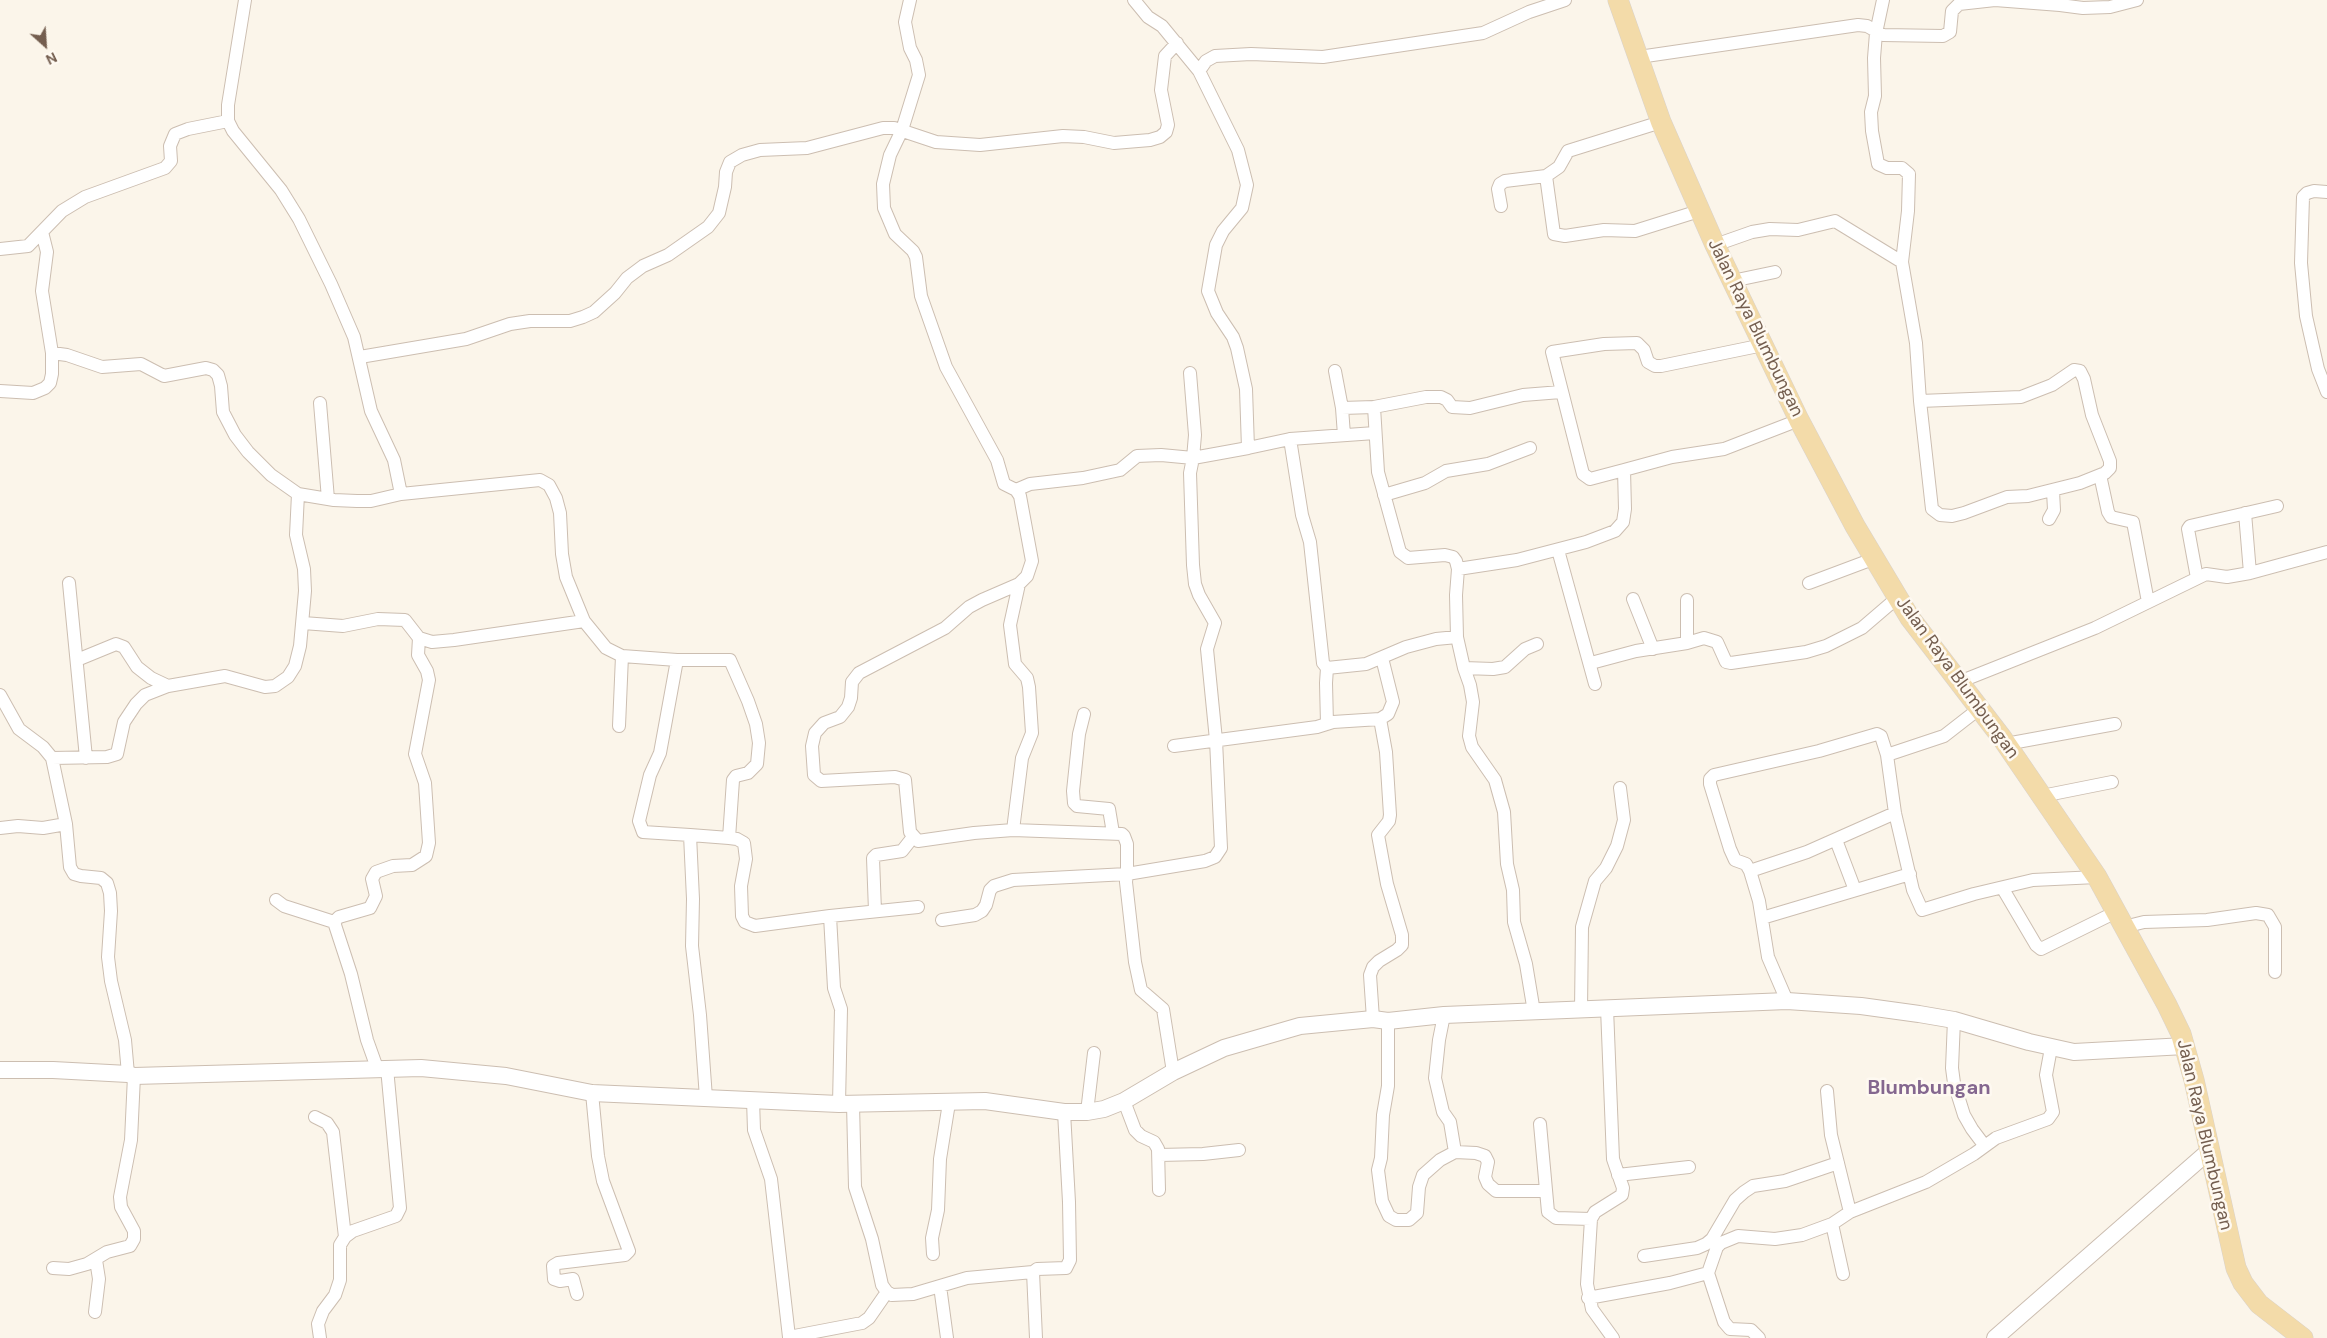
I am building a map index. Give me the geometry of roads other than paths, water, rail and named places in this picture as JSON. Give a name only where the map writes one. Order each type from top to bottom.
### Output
[{"type":"main road","name":"Jalan Raya Blumbungan","points":[[1618,0],[1661,122],[1715,245],[1799,420],[1873,559],[1910,618],[2006,744],[2096,877],[2167,1005],[2185,1046],[2230,1252],[2243,1283],[2259,1304],[2303,1338]]},
{"type":"street","points":[[245,0],[228,104],[228,121],[233,131],[281,190],[299,220],[348,321],[360,357],[371,411],[394,460],[401,494]]},
{"type":"street","points":[[910,0],[905,22],[910,48],[916,60],[919,75],[902,130],[890,155],[883,184],[884,208],[895,234],[913,251],[916,257],[920,296],[946,367],[997,460],[1004,484],[1016,490],[1022,503],[1032,561],[1028,576],[1019,584],[969,607],[945,628],[859,673],[852,682],[852,698],[848,707],[840,717],[824,723],[815,732],[812,746],[814,775],[821,781],[896,777],[905,780],[910,832],[918,840],[974,832],[1013,830],[1122,834],[1126,838],[1126,889],[1135,962],[1141,990],[1164,1009],[1173,1072]]},
{"type":"street","points":[[1134,0],[1148,17],[1162,26],[1199,71],[1238,150],[1247,185],[1242,208],[1223,231],[1216,245],[1208,291],[1217,313],[1233,337],[1237,348],[1246,389],[1248,448]]},
{"type":"street","points":[[1199,71],[1206,62],[1215,56],[1251,54],[1323,57],[1469,36],[1491,30],[1529,12],[1565,0]]},
{"type":"street","points":[[1883,0],[1876,33],[1874,58],[1875,96],[1871,112],[1874,149],[1878,164],[1887,168],[1906,170],[1910,179],[1902,262],[1916,343],[1920,401],[1931,506],[1936,514],[1952,516],[2007,497],[2028,496],[2053,490],[2100,475],[2110,468],[2111,465],[2092,415],[2084,379],[2080,372],[2074,370],[2052,385],[2021,397],[1920,401]]},
{"type":"street","points":[[1639,56],[1858,26],[1867,26],[1876,33],[1914,37],[1943,36],[1950,32],[1952,11],[1955,8],[1960,4],[1986,1],[2060,3],[2083,8],[2110,7],[2136,0]]},
{"type":"street","points":[[360,357],[466,339],[510,324],[530,321],[570,320],[594,312],[642,266],[668,255],[708,227],[719,213],[725,187],[726,172],[730,162],[742,155],[760,150],[807,148],[883,128],[902,130],[936,142],[980,145],[1063,136],[1084,137],[1114,143],[1150,140],[1166,132],[1168,116],[1161,90],[1163,70],[1165,56],[1177,44]]},
{"type":"street","points":[[0,249],[28,246],[62,210],[85,197],[165,168],[170,161],[170,146],[175,134],[188,129],[228,121]]},
{"type":"street","points":[[1501,206],[1498,189],[1500,184],[1505,181],[1546,176],[1559,167],[1568,151],[1574,148],[1661,122]]},
{"type":"street","points":[[1546,176],[1554,234],[1565,236],[1604,230],[1635,231],[1700,211]]},
{"type":"street","points":[[2325,382],[2306,316],[2301,263],[2302,202],[2307,193],[2327,192]]},
{"type":"street","points":[[1715,245],[1752,232],[1770,229],[1798,230],[1835,221],[1880,246],[1902,262]]},
{"type":"street","points":[[0,390],[33,393],[45,388],[50,383],[52,354],[42,290],[47,252],[42,232]]},
{"type":"street","points":[[1732,281],[1775,272]]},
{"type":"street","points":[[1763,345],[1661,366],[1655,366],[1648,362],[1644,350],[1637,343],[1604,344],[1555,351],[1551,354],[1581,471],[1585,477],[1590,479],[1672,457],[1724,449],[1799,420]]},
{"type":"street","points":[[52,354],[67,355],[102,367],[141,364],[164,376],[206,368],[213,370],[218,375],[221,386],[223,412],[235,435],[248,452],[271,475],[298,494],[328,499],[371,501],[401,494],[540,480],[549,485],[556,498],[560,512],[562,554],[566,577],[584,621],[606,648],[622,656],[677,660],[730,660],[748,701],[756,724],[759,743],[757,764],[748,773],[736,776],[733,780],[729,838]]},
{"type":"street","points":[[1335,371],[1342,408],[1344,435]]},
{"type":"street","points":[[942,920],[975,915],[982,911],[986,905],[990,890],[994,886],[1013,880],[1127,874],[1192,865],[1215,857],[1221,848],[1216,740],[1207,649],[1215,622],[1199,595],[1192,565],[1190,473],[1195,435],[1190,373]]},
{"type":"street","points":[[1342,408],[1374,406],[1426,397],[1441,397],[1447,400],[1452,407],[1470,408],[1523,395],[1561,392]]},
{"type":"street","points":[[320,403],[328,499]]},
{"type":"street","points":[[1374,406],[1378,472],[1400,552],[1408,558],[1445,555],[1453,557],[1458,569],[1456,637],[1472,692],[1469,736],[1472,747],[1495,780],[1504,812],[1514,922],[1526,964],[1534,1012]]},
{"type":"street","points":[[1016,490],[1030,484],[1083,478],[1120,470],[1137,456],[1161,454],[1193,458],[1290,439],[1375,433]]},
{"type":"street","points":[[1290,439],[1302,515],[1310,542],[1323,663],[1327,668],[1327,724]]},
{"type":"street","points":[[1384,495],[1424,483],[1446,471],[1488,464],[1530,448]]},
{"type":"street","points":[[1458,569],[1518,560],[1558,550],[1586,542],[1620,527],[1623,522],[1625,509],[1624,470]]},
{"type":"street","points":[[2100,475],[2108,512],[2111,517],[2133,522],[2148,602]]},
{"type":"street","points":[[2049,519],[2054,510],[2053,490]]},
{"type":"street","points":[[52,758],[108,757],[117,754],[124,722],[136,704],[145,695],[168,686],[225,676],[264,687],[275,686],[288,677],[295,666],[303,623],[305,579],[296,535],[298,494]]},
{"type":"street","points":[[2197,578],[2188,529],[2190,526],[2277,506]]},
{"type":"street","points":[[2245,513],[2250,573]]},
{"type":"street","points":[[1558,550],[1595,684]]},
{"type":"street","points":[[1959,682],[2095,628],[2206,574],[2227,577],[2250,573],[2325,550]]},
{"type":"street","points":[[1809,583],[1873,559]]},
{"type":"street","points":[[69,583],[86,758]]},
{"type":"street","points":[[1013,830],[1022,758],[1032,733],[1027,678],[1015,664],[1012,651],[1010,625],[1019,584]]},
{"type":"street","points":[[1590,663],[1636,651],[1687,643],[1704,638],[1717,642],[1726,662],[1731,663],[1806,652],[1826,646],[1862,628],[1897,598]]},
{"type":"street","points":[[1633,599],[1653,649]]},
{"type":"street","points":[[1687,600],[1687,643]]},
{"type":"street","points":[[303,623],[344,626],[378,619],[405,620],[419,638],[432,642],[584,621]]},
{"type":"street","points":[[1327,668],[1366,664],[1406,647],[1436,639],[1456,637]]},
{"type":"street","points":[[334,922],[339,917],[370,908],[376,896],[372,879],[376,872],[394,866],[412,865],[426,856],[429,843],[425,783],[415,754],[429,680],[427,671],[418,655],[419,638]]},
{"type":"street","points":[[77,660],[116,644],[124,647],[137,667],[151,678],[168,686]]},
{"type":"street","points":[[1464,668],[1493,669],[1505,667],[1525,649],[1537,644]]},
{"type":"street","points":[[618,726],[622,656]]},
{"type":"street","points":[[1174,746],[1327,724],[1380,719],[1388,714],[1394,702],[1382,658]]},
{"type":"street","points":[[677,660],[660,753],[650,775],[639,821],[643,832],[729,838],[737,839],[744,844],[746,850],[741,886],[742,916],[745,922],[755,926],[918,906]]},
{"type":"street","points":[[1,698],[19,729],[43,747],[52,758],[66,824],[70,867],[74,874],[101,878],[107,883],[110,893],[108,957],[111,981],[131,1075],[131,1140],[120,1197],[121,1206],[134,1231],[134,1239],[130,1246],[107,1252],[96,1260],[69,1268],[53,1268]]},
{"type":"street","points":[[1887,755],[1944,736],[1980,708]]},
{"type":"street","points":[[1084,714],[1078,742],[1074,802],[1077,806],[1109,808],[1113,833]]},
{"type":"street","points":[[1380,719],[1386,752],[1390,815],[1389,821],[1378,836],[1387,884],[1402,935],[1402,944],[1397,950],[1379,961],[1373,967],[1370,975],[1380,1020],[1388,1086],[1384,1106],[1381,1158],[1378,1170],[1384,1206],[1392,1219],[1409,1220],[1417,1213],[1419,1187],[1423,1175],[1440,1160],[1455,1152],[1476,1153],[1484,1156],[1488,1162],[1485,1177],[1488,1184],[1496,1191],[1545,1191]]},
{"type":"street","points":[[2006,744],[2115,724]]},
{"type":"street","points":[[1787,1001],[1768,957],[1762,918],[1750,871],[1746,864],[1735,860],[1732,856],[1710,784],[1711,776],[1819,751],[1874,734],[1881,736],[1887,755],[1895,813],[1913,890],[1924,911],[1974,894],[2003,889],[2034,880],[2096,877]]},
{"type":"street","points":[[2042,796],[2112,782]]},
{"type":"street","points":[[1581,1010],[1582,927],[1595,881],[1606,868],[1617,846],[1624,820],[1620,788]]},
{"type":"street","points":[[1750,871],[1836,840],[1895,813]]},
{"type":"street","points":[[0,828],[18,826],[43,828],[66,824]]},
{"type":"street","points":[[690,835],[693,899],[692,946],[700,1015],[706,1098]]},
{"type":"street","points":[[875,911],[873,858],[876,855],[902,851],[913,837]]},
{"type":"street","points":[[1836,840],[1855,890]]},
{"type":"street","points":[[1762,918],[1910,874]]},
{"type":"street","points":[[2003,889],[2036,945],[2041,950],[2120,920],[2144,922],[2207,920],[2256,913],[2268,915],[2275,927],[2275,972]]},
{"type":"street","points":[[276,900],[284,906],[334,922]]},
{"type":"street","points":[[830,916],[834,988],[841,1009],[846,1104],[855,1187],[872,1239],[882,1286],[887,1292],[892,1295],[913,1294],[968,1278],[1066,1268],[1070,1260],[1070,1202],[1064,1112]]},
{"type":"street","points":[[320,1338],[318,1324],[323,1311],[336,1294],[340,1280],[340,1245],[345,1237],[353,1231],[396,1216],[400,1208],[382,1068],[367,1040],[351,974],[334,922]]},
{"type":"street","points":[[0,1070],[53,1070],[131,1075],[382,1068],[460,1070],[506,1076],[592,1093],[846,1104],[985,1101],[1064,1112],[1086,1112],[1104,1109],[1124,1101],[1173,1072],[1224,1048],[1268,1034],[1300,1026],[1444,1016],[1787,1001],[1884,1008],[1954,1020],[2051,1048],[2074,1052],[2185,1046]]},
{"type":"street","points":[[1607,1008],[1613,1159],[1624,1188],[1622,1195],[1595,1212],[1590,1218],[1588,1298],[1592,1310],[1613,1338]]},
{"type":"street","points":[[1444,1016],[1435,1078],[1440,1105],[1450,1122],[1455,1152]]},
{"type":"street","points":[[1954,1020],[1952,1068],[1954,1083],[1964,1115],[1972,1130],[1984,1145]]},
{"type":"street","points":[[1759,1338],[1751,1330],[1730,1329],[1726,1326],[1708,1273],[1717,1247],[1726,1239],[1738,1236],[1775,1239],[1802,1235],[1832,1224],[1850,1212],[1926,1182],[1974,1154],[1996,1138],[2052,1116],[2046,1075],[2051,1048]]},
{"type":"street","points":[[1086,1112],[1094,1053]]},
{"type":"street","points":[[1827,1091],[1829,1125],[1850,1212]]},
{"type":"street","points":[[577,1294],[573,1279],[560,1281],[554,1279],[553,1266],[558,1263],[625,1256],[629,1251],[603,1180],[598,1156],[592,1093]]},
{"type":"street","points":[[753,1100],[754,1130],[771,1178],[789,1337],[862,1323],[869,1318],[887,1292]]},
{"type":"street","points":[[1124,1101],[1135,1130],[1154,1142],[1159,1155],[1160,1190]]},
{"type":"street","points":[[933,1254],[932,1238],[938,1210],[940,1160],[949,1103]]},
{"type":"street","points":[[315,1117],[327,1123],[333,1132],[345,1237]]},
{"type":"street","points":[[1540,1124],[1546,1206],[1551,1215],[1556,1218],[1590,1218]]},
{"type":"street","points":[[1159,1155],[1203,1154],[1239,1150]]},
{"type":"street","points":[[1995,1338],[2209,1151]]},
{"type":"street","points":[[1644,1256],[1697,1248],[1706,1244],[1712,1239],[1735,1200],[1753,1186],[1785,1181],[1838,1163]]},
{"type":"street","points":[[1618,1175],[1690,1167]]},
{"type":"street","points":[[1832,1224],[1843,1274]]},
{"type":"street","points":[[95,1312],[99,1279],[96,1260]]},
{"type":"street","points":[[1033,1272],[1036,1338]]},
{"type":"street","points":[[1588,1298],[1670,1283],[1708,1273]]},
{"type":"street","points":[[940,1286],[947,1338]]},
{"type":"district","name":"Blumbungan","points":[[1929,1089]]}]
